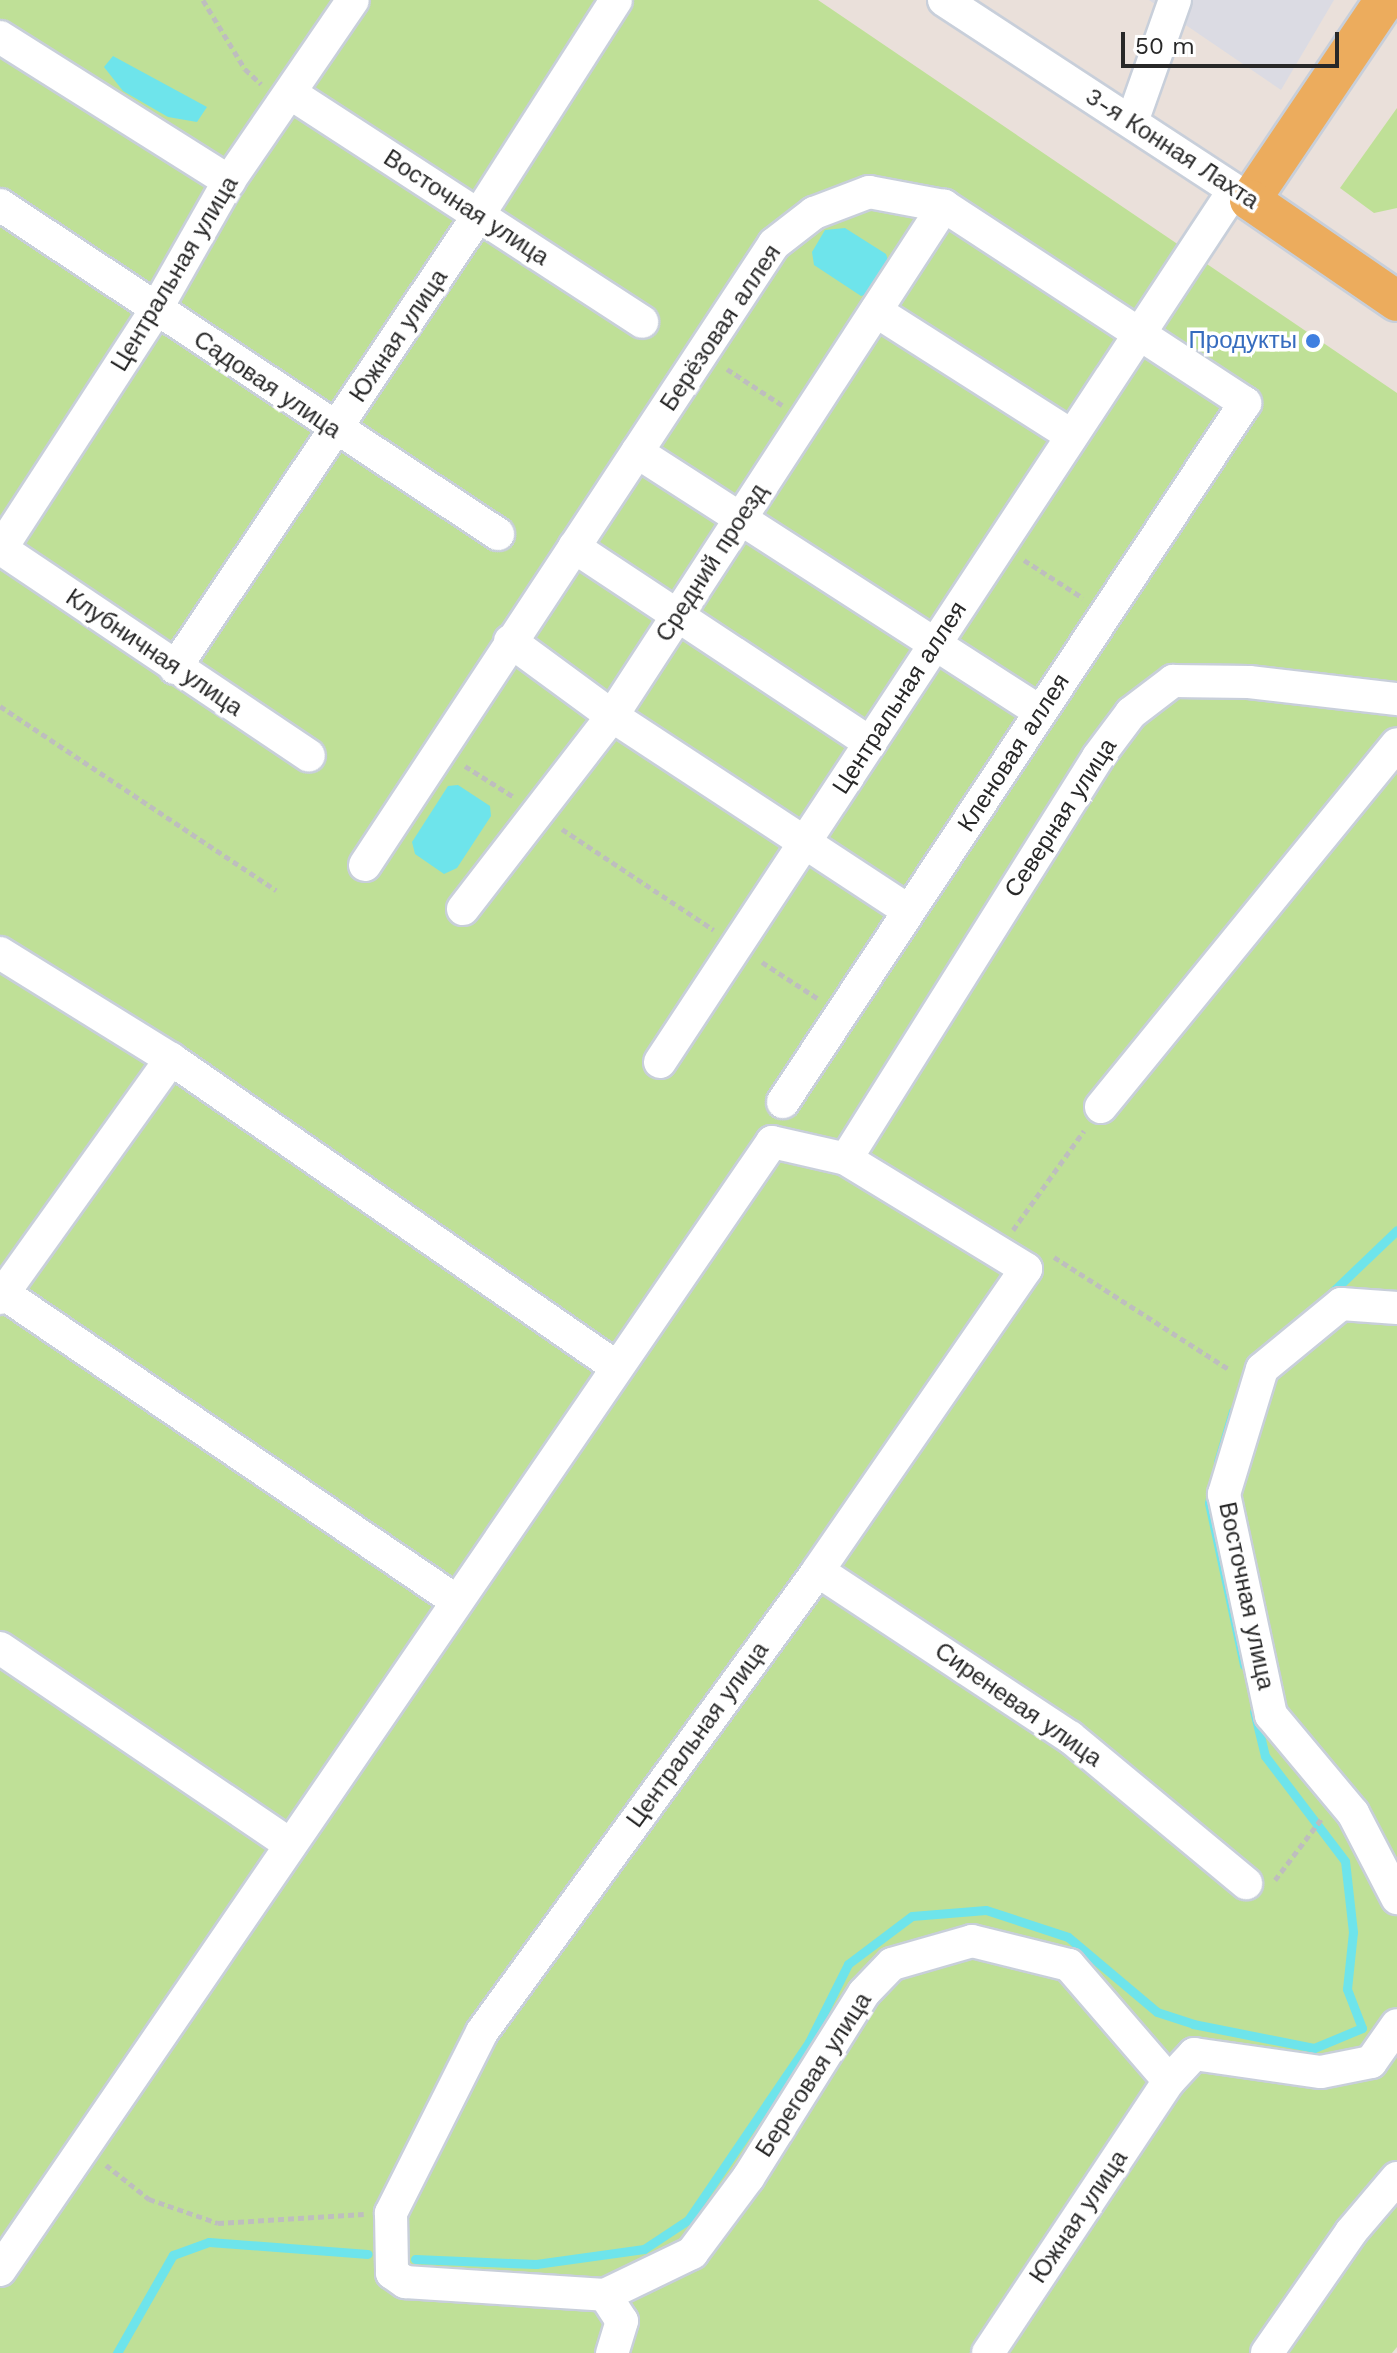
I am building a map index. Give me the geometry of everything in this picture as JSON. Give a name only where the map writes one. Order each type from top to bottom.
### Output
[{"type":"main road","points":[[1242,195],[1385,0]]},
{"type":"main road","name":"3-я Конная Лахта","points":[[1242,195],[1397,301]]},
{"type":"street","name":"Центральная улица","points":[[0,549],[155,311],[229,181],[353,0]]},
{"type":"street","name":"Южная улица","points":[[175,668],[478,216],[616,0]]},
{"type":"street","name":"3-я Конная Лахта","points":[[944,0],[1242,195]]},
{"type":"street","points":[[1132,122],[1175,0]]},
{"type":"street","points":[[0,37],[229,181]]},
{"type":"street","name":"Восточная улица","points":[[287,98],[642,322]]},
{"type":"street","name":"Берёзовая аллея","points":[[365,865],[774,244],[814,213],[869,192],[944,206],[1245,403]]},
{"type":"street","name":"Центральная аллея","points":[[660,1062],[1139,334],[1242,195]]},
{"type":"street","name":"Садовая улица","points":[[0,205],[336,431],[498,534]]},
{"type":"street","name":"Средний проезд","points":[[463,909],[540,814],[612,716],[944,206]]},
{"type":"street","points":[[876,311],[1072,436]]},
{"type":"street","name":"Кленовая аллея","points":[[783,1102],[1245,403]]},
{"type":"street","points":[[637,452],[1040,712]]},
{"type":"street","points":[[574,547],[870,743]]},
{"type":"street","name":"Клубничная улица","points":[[0,549],[309,756]]},
{"type":"street","points":[[510,641],[612,716],[909,911]]},
{"type":"street","name":"Северная улица","points":[[846,1159],[1098,757],[1131,713],[1173,681],[1249,682],[1397,699]]},
{"type":"street","points":[[1101,1107],[1397,744]]},
{"type":"street","points":[[0,953],[171,1059],[615,1366]]},
{"type":"street","points":[[171,1059],[1,1294],[455,1600]]},
{"type":"street","points":[[0,2270],[615,1366],[772,1142],[846,1159],[1026,1269]]},
{"type":"street","name":"Центральная улица","points":[[391,2213],[482,2032],[818,1571],[1026,1269]]},
{"type":"street","name":"Восточная улица","points":[[1397,1308],[1341,1304],[1262,1369],[1224,1494],[1271,1715],[1353,1813],[1397,1898]]},
{"type":"street","name":"Сиреневая улица","points":[[818,1571],[1070,1737],[1246,1883]]},
{"type":"street","points":[[0,1648],[289,1844]]},
{"type":"street","name":"Береговая улица","points":[[391,2213],[392,2273],[405,2282],[605,2295],[692,2253],[748,2178],[864,1993],[892,1964],[972,1941],[1069,1965],[1169,2081]]},
{"type":"street","points":[[1169,2081],[1194,2054],[1321,2072],[1371,2062],[1397,2025]]},
{"type":"street","name":"Южная улица","points":[[988,2353],[1169,2081]]},
{"type":"street","points":[[1267,2353],[1351,2232],[1397,2178]]},
{"type":"street","points":[[605,2295],[622,2321],[612,2353]]},
{"type":"path","points":[[203,0],[245,69],[287,98]]},
{"type":"path","points":[[702,353],[805,420]]},
{"type":"path","points":[[1000,544],[1106,612]]},
{"type":"path","points":[[0,706],[276,890]]},
{"type":"path","points":[[441,750],[841,1014]]},
{"type":"path","points":[[997,1251],[1101,1107]]},
{"type":"path","points":[[1026,1269],[1040,1248],[1229,1369]]},
{"type":"path","points":[[1246,1883],[1264,1888],[1306,1839]]},
{"type":"path","points":[[83,2147],[149,2199],[218,2223],[391,2213]]},
{"type":"shaded area","points":[[1149,0],[1334,0],[1281,90]]},
{"type":"green space","points":[[0,0],[818,0],[1397,393],[1397,2347],[1392,2353],[0,2353]]},
{"type":"green space","points":[[1397,108],[1397,208],[1374,213],[1340,188]]},
{"type":"water","points":[[113,56],[207,107],[197,122],[168,117],[123,91],[104,67]]},
{"type":"water","points":[[845,228],[886,254],[890,266],[872,293],[861,296],[814,265],[812,252],[825,230]]},
{"type":"water","points":[[458,785],[490,806],[491,816],[457,868],[444,874],[415,854],[412,842],[448,786]]},
{"type":"waterway","points":[[1326,1298],[1397,1230]]},
{"type":"waterway","points":[[1218,1462],[1233,1411]]},
{"type":"waterway","points":[[1211,1492],[1209,1503],[1244,1665]]},
{"type":"waterway","points":[[415,2259],[536,2264],[644,2249],[688,2220],[809,2042],[848,1964],[912,1916],[986,1910],[1068,1937],[1157,2012],[1193,2024],[1314,2048],[1362,2028],[1347,1989],[1353,1932],[1345,1861],[1265,1756],[1254,1711]]},
{"type":"waterway","points":[[117,2353],[173,2255],[209,2242],[368,2254]]},
{"type":"place","name":"Продукты","points":[[1313,341]]}]
